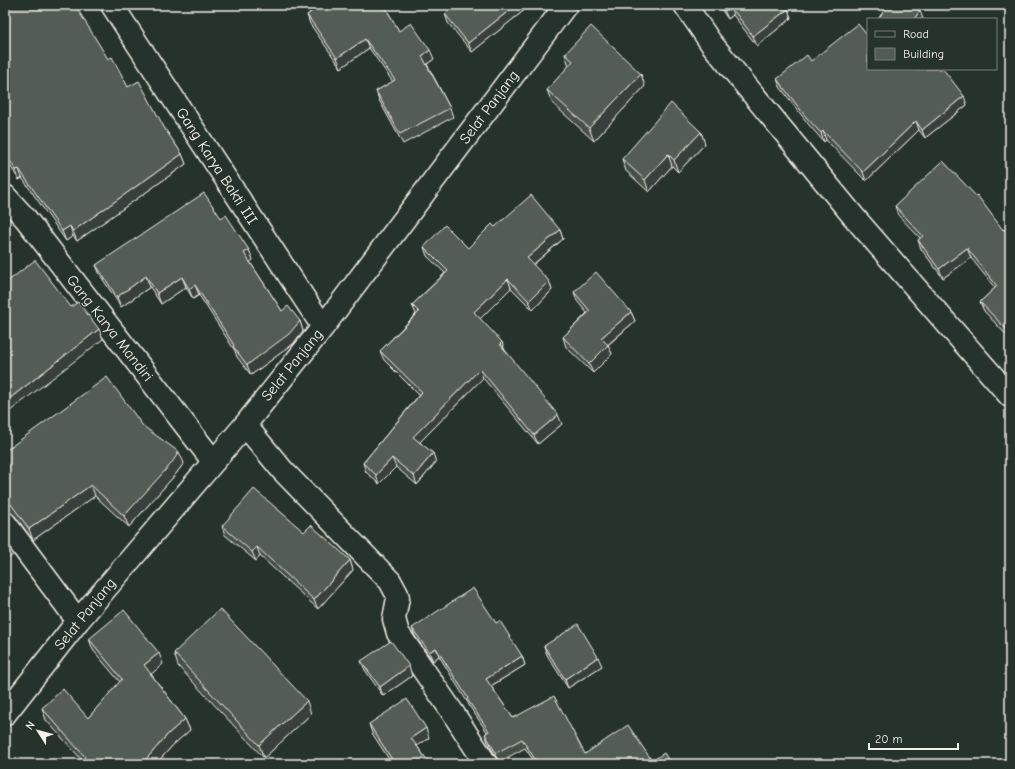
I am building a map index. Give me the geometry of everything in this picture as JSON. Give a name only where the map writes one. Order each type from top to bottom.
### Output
[{"type":"street","name":"Gang Karya Bakti III","points":[[112,5],[323,327]]},
{"type":"street","name":"Selat Panjang","points":[[5,714],[78,621],[244,425],[323,327],[566,5]]},
{"type":"street","points":[[685,5],[716,49],[854,217],[1010,396]]},
{"type":"street","name":"Gang Karya Mandiri","points":[[5,196],[26,219],[213,461]]},
{"type":"street","points":[[244,425],[283,471],[390,581],[398,598],[394,619],[398,633],[486,764]]},
{"type":"street","points":[[5,523],[78,621]]},
{"type":"building","points":[[5,5],[75,5],[108,59],[112,57],[128,87],[139,81],[165,129],[182,154],[73,231],[70,226],[62,231],[19,169],[16,170],[5,153]]},
{"type":"building","points":[[313,5],[384,5],[399,31],[411,23],[430,50],[422,56],[450,108],[400,134],[376,91],[395,80],[365,39],[337,58],[307,15],[315,9]]},
{"type":"building","points":[[456,5],[516,5],[468,43],[445,14]]},
{"type":"building","points":[[721,5],[785,5],[788,9],[753,36],[730,6],[724,10]]},
{"type":"building","points":[[888,5],[911,5],[920,11],[915,18],[879,18]]},
{"type":"building","points":[[858,24],[867,35],[867,70],[944,70],[964,96],[922,130],[916,121],[863,172],[823,131],[821,133],[806,117],[777,79],[807,55],[811,61]]},
{"type":"building","points":[[591,26],[641,74],[589,128],[547,90],[573,61],[565,54]]},
{"type":"building","points":[[671,103],[701,132],[674,160],[668,154],[645,180],[622,159]]},
{"type":"building","points":[[943,161],[976,196],[977,195],[1010,237],[1010,333],[980,302],[997,286],[967,248],[939,269],[918,240],[923,236],[895,206]]},
{"type":"building","points":[[204,193],[221,218],[226,215],[249,250],[244,253],[282,311],[288,306],[300,321],[289,334],[247,365],[233,346],[234,345],[195,285],[189,289],[182,277],[157,293],[146,276],[117,297],[96,265]]},
{"type":"building","points":[[531,195],[560,230],[527,258],[549,281],[529,301],[508,279],[474,312],[502,342],[500,344],[558,415],[534,435],[480,369],[413,437],[433,453],[414,476],[392,458],[376,475],[363,463],[422,392],[380,351],[419,312],[412,305],[448,271],[424,247],[445,225],[468,248],[492,224],[495,227]]},
{"type":"building","points":[[35,260],[71,307],[78,302],[99,329],[5,402],[5,279],[7,282]]},
{"type":"building","points":[[596,272],[631,312],[601,338],[608,345],[589,364],[563,337],[590,311],[574,292]]},
{"type":"building","points":[[107,377],[143,426],[179,452],[171,464],[124,516],[91,485],[29,529],[11,504],[5,500],[5,451]]},
{"type":"building","points":[[254,489],[304,532],[311,525],[350,560],[314,600],[257,547],[252,552],[222,526]]},
{"type":"building","points":[[5,538],[9,543],[5,546]]},
{"type":"building","points":[[473,588],[496,623],[500,621],[522,656],[486,679],[513,718],[554,696],[585,754],[628,725],[652,761],[664,753],[671,764],[538,764],[522,739],[496,753],[485,734],[489,731],[467,699],[468,698],[436,648],[429,652],[412,628]]},
{"type":"building","points":[[220,609],[307,701],[259,745],[174,653]]},
{"type":"building","points":[[124,610],[159,653],[144,665],[185,719],[168,734],[142,764],[78,764],[85,757],[42,708],[63,689],[88,718],[122,679],[89,639]]},
{"type":"building","points":[[578,624],[598,657],[565,679],[544,646]]},
{"type":"building","points":[[391,641],[409,666],[380,687],[361,661]]},
{"type":"building","points":[[407,699],[426,728],[411,738],[430,764],[395,764],[369,724]]},
{"type":"building","points":[[215,760],[218,764],[210,764]]}]
